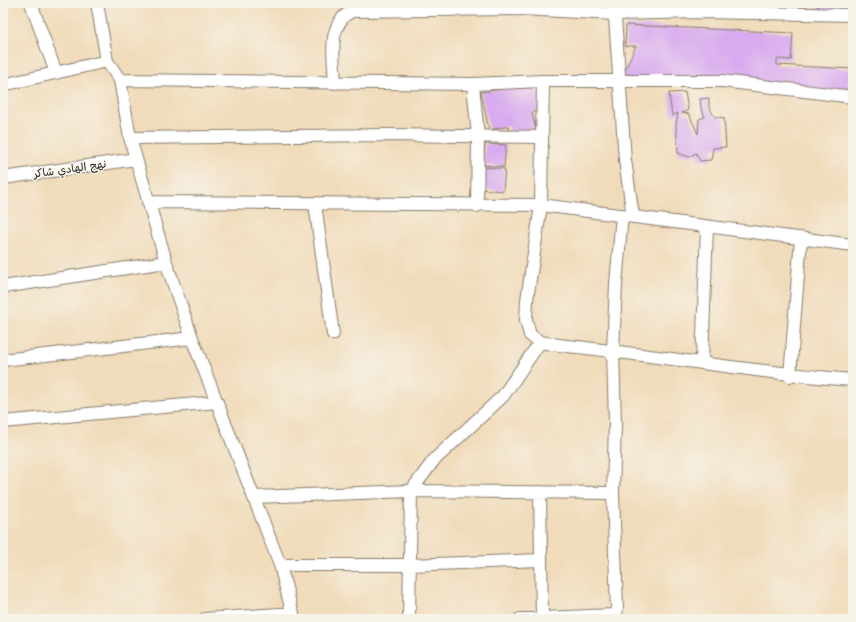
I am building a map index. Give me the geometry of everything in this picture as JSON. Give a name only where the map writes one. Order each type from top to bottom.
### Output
[{"type":"street","points":[[32,3],[56,73]]},
{"type":"street","points":[[98,3],[107,62],[120,80],[130,138],[166,262],[192,338],[280,565],[294,616],[204,619]]},
{"type":"street","points":[[520,619],[613,617],[617,610],[613,493],[615,423],[613,350],[627,216],[626,160],[615,9]]},
{"type":"street","points":[[335,83],[333,48],[336,25],[343,15],[352,11],[615,9],[853,15]]},
{"type":"street","points":[[3,85],[107,62]]},
{"type":"street","points":[[120,80],[473,84],[620,80],[722,82],[853,97]]},
{"type":"street","points":[[542,81],[541,205],[527,300],[526,320],[530,335],[540,342],[702,362],[790,376],[853,380]]},
{"type":"street","points":[[473,84],[478,137],[477,206]]},
{"type":"street","points":[[130,138],[386,135],[542,137]]},
{"type":"street","name":"نهج الهادي شاكر","points":[[3,178],[136,159]]},
{"type":"street","points":[[148,202],[477,206],[541,205],[707,228],[853,245]]},
{"type":"street","points":[[315,204],[333,334]]},
{"type":"street","points":[[702,362],[707,228]]},
{"type":"street","points":[[790,376],[801,238]]},
{"type":"street","points":[[3,287],[166,262]]},
{"type":"street","points":[[3,360],[192,338]]},
{"type":"street","points":[[409,619],[411,491],[434,460],[503,396],[540,342]]},
{"type":"street","points":[[3,422],[217,402]]},
{"type":"street","points":[[254,497],[411,491],[613,493]]},
{"type":"street","points":[[540,492],[542,618]]},
{"type":"street","points":[[280,565],[409,565],[540,560]]},
{"type":"building","points":[[287,3],[317,3],[317,8],[286,7]]},
{"type":"building","points":[[627,3],[771,4],[739,6],[739,8],[678,9],[678,4],[627,8]]},
{"type":"building","points":[[818,3],[853,3],[853,15],[819,17]]},
{"type":"building","points":[[626,25],[793,33],[791,60],[777,59],[777,65],[853,69],[853,91],[620,80],[636,46],[625,46]]},
{"type":"building","points":[[537,84],[542,110],[532,112],[536,131],[511,135],[509,126],[489,130],[481,92]]},
{"type":"building","points":[[685,92],[688,110],[682,113],[689,114],[698,134],[699,119],[705,117],[701,108],[700,99],[709,98],[709,106],[714,116],[724,118],[726,147],[713,148],[711,160],[700,161],[696,153],[689,157],[678,153],[676,124],[678,113],[672,116],[669,93]]},
{"type":"building","points":[[485,144],[506,145],[504,167],[483,165]]},
{"type":"building","points":[[483,167],[505,169],[503,191],[481,189]]}]
